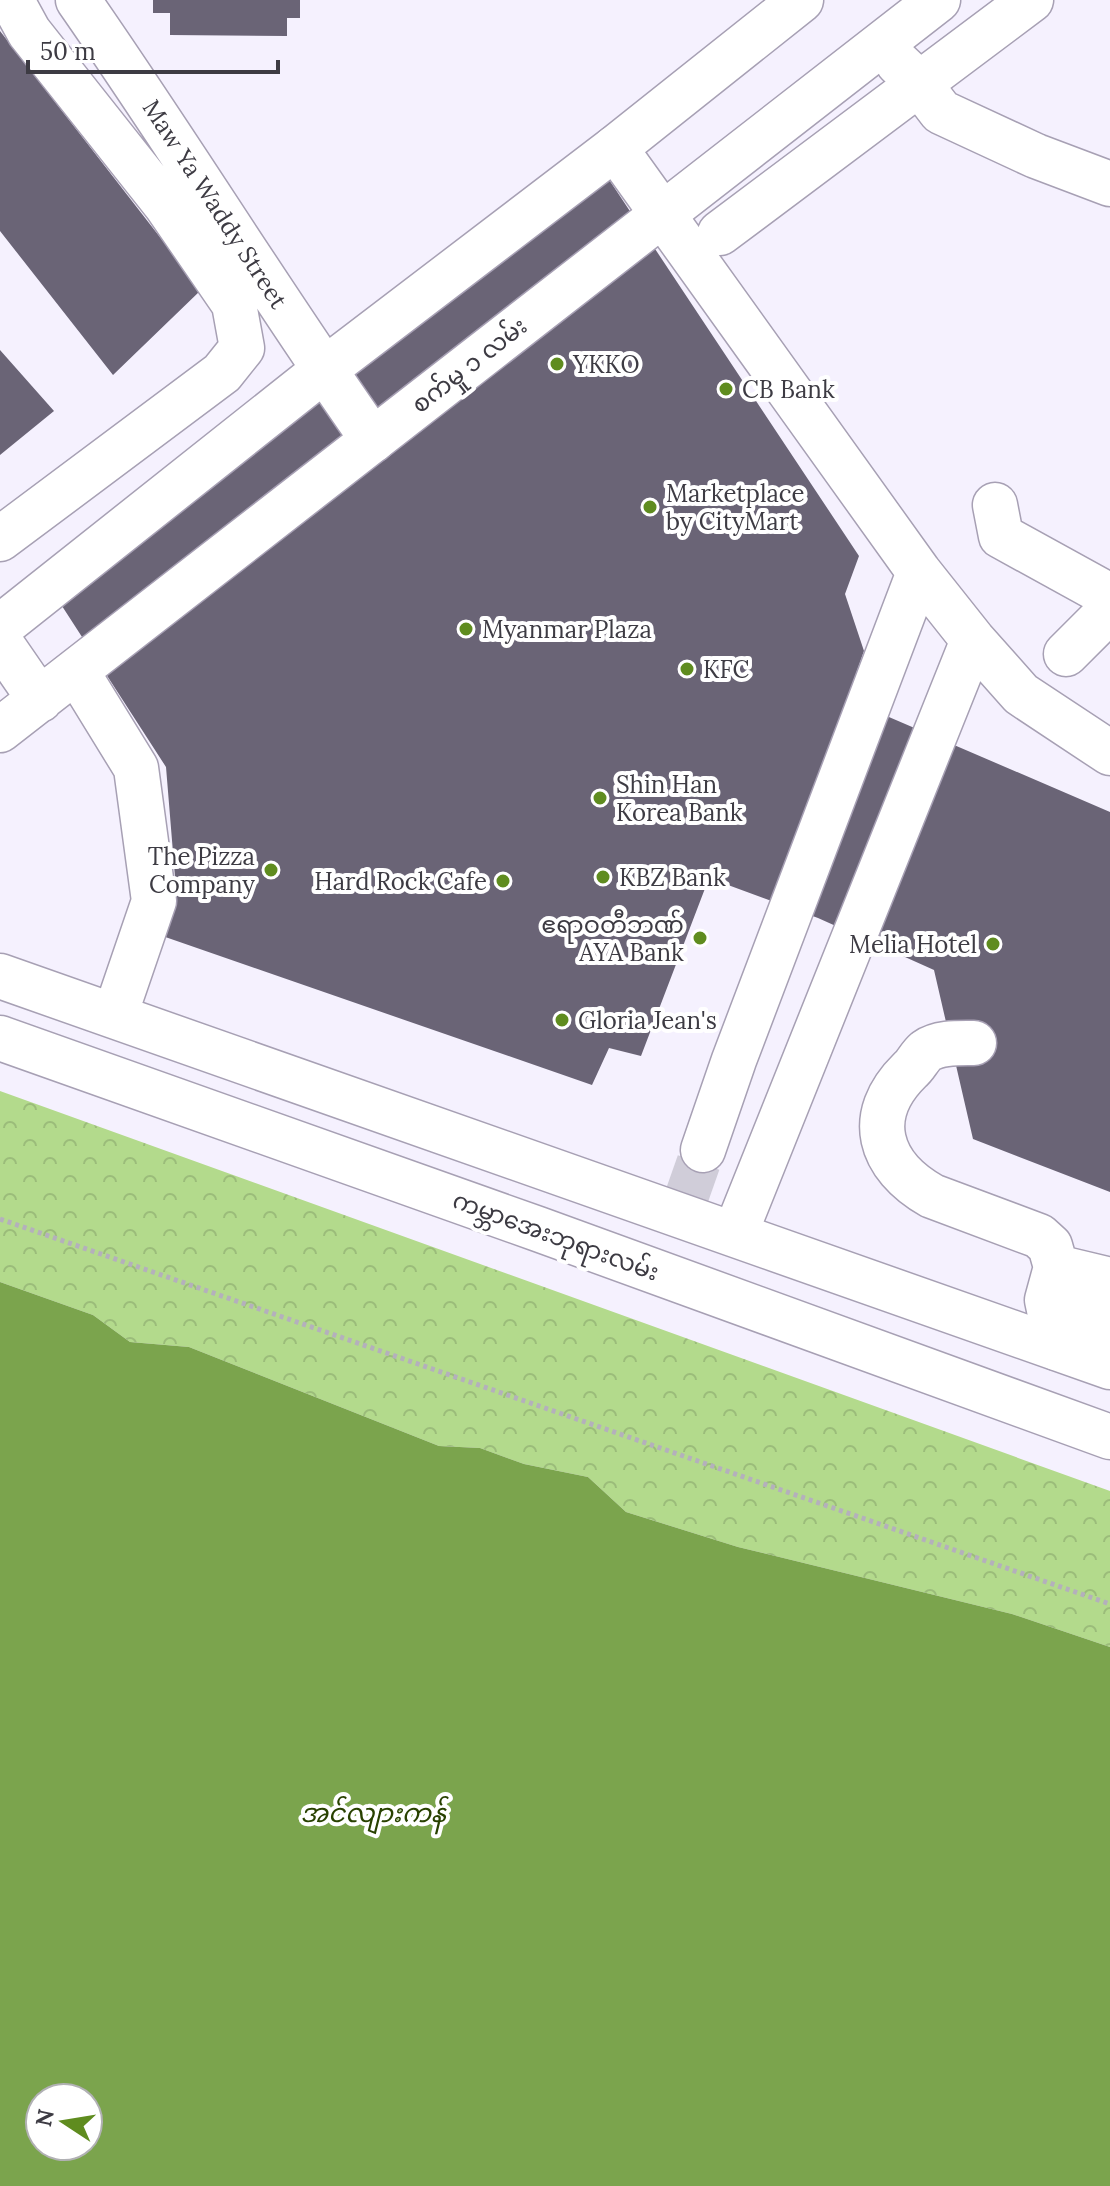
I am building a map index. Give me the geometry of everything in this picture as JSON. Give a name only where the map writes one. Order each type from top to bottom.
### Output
[{"type":"main road","name":"Maw Ya Waddy Street","points":[[78,0],[373,440]]},
{"type":"main road","points":[[0,627],[324,370],[615,148],[801,0]]},
{"type":"main road","name":"စက်မှု ၁ လမ်း","points":[[0,730],[938,0]]},
{"type":"main road","points":[[720,233],[1031,0]]},
{"type":"main road","points":[[0,539],[222,373],[242,348],[234,304],[166,205],[29,32],[12,1]]},
{"type":"main road","points":[[881,46],[918,82],[941,112],[1036,156],[1110,184]]},
{"type":"main road","points":[[615,148],[919,572],[973,640],[1021,694],[1110,753]]},
{"type":"main road","points":[[1036,156],[1110,151]]},
{"type":"main road","points":[[995,505],[1001,536],[1110,596]]},
{"type":"main road","points":[[703,1150],[734,1060],[919,572]]},
{"type":"main road","points":[[1066,654],[1110,610]]},
{"type":"main road","points":[[740,1221],[973,640]]},
{"type":"main road","points":[[0,642],[40,700]]},
{"type":"main road","points":[[77,672],[136,768],[154,901],[115,1015]]},
{"type":"main road","points":[[0,976],[683,1210],[740,1221],[1110,1367]]},
{"type":"main road","name":"ကမ္ဘာအေးဘုရားလမ်း","points":[[0,1038],[1110,1437]]},
{"type":"main road","points":[[974,1043],[950,1043],[928,1049],[889,1096],[881,1127],[882,1138],[888,1155],[898,1169],[917,1187],[983,1217],[1039,1236],[1050,1246],[1057,1348]]},
{"type":"main road","points":[[1052,1283],[1110,1280]]},
{"type":"main road","points":[[1052,1283],[1110,1324]]},
{"type":"path","points":[[0,1219],[1110,1604]]},
{"type":"green space","points":[[0,1091],[1110,1491],[1110,1647],[1012,1614],[738,1547],[626,1512],[588,1477],[524,1464],[480,1448],[439,1446],[189,1347],[130,1342],[93,1315],[0,1282]]},
{"type":"water","name":"အင်လျားကန်","points":[[0,1282],[93,1315],[130,1342],[189,1347],[439,1446],[480,1448],[524,1464],[588,1477],[626,1512],[738,1547],[1012,1614],[1110,1647],[1110,2186],[0,2186]]},
{"type":"building","points":[[153,0],[300,0],[300,18],[287,18],[287,36],[170,35],[170,13],[153,13]]},
{"type":"building","points":[[0,31],[201,290],[113,375],[0,231]]},
{"type":"building","name":"Myanmar Plaza","points":[[592,154],[859,556],[845,594],[864,651],[847,699],[1110,812],[1110,1192],[973,1139],[934,970],[818,918],[709,878],[641,1056],[609,1048],[592,1085],[148,931],[175,877],[166,767],[62,606]]},
{"type":"building","points":[[0,350],[54,411],[0,455]]},
{"type":"tunnel","points":[[684,1204],[703,1150]]},
{"type":"place","name":"YKKO","points":[[557,364]]},
{"type":"place","name":"CB Bank","points":[[726,389]]},
{"type":"place","name":"Marketplace by CityMart","points":[[650,507]]},
{"type":"place","name":"Myanmar Plaza","points":[[466,629]]},
{"type":"place","name":"KFC","points":[[687,669]]},
{"type":"place","name":"Shin Han Korea Bank","points":[[600,798]]},
{"type":"place","name":"The Pizza Company","points":[[271,870]]},
{"type":"place","name":"KBZ Bank","points":[[603,877]]},
{"type":"place","name":"Hard Rock Cafe","points":[[503,881]]},
{"type":"place","name":"ဧရာဝတီဘဏ် AYA Bank","points":[[700,938]]},
{"type":"place","name":"Melia Hotel","points":[[993,944]]},
{"type":"place","name":"Gloria Jean's","points":[[562,1020]]}]
